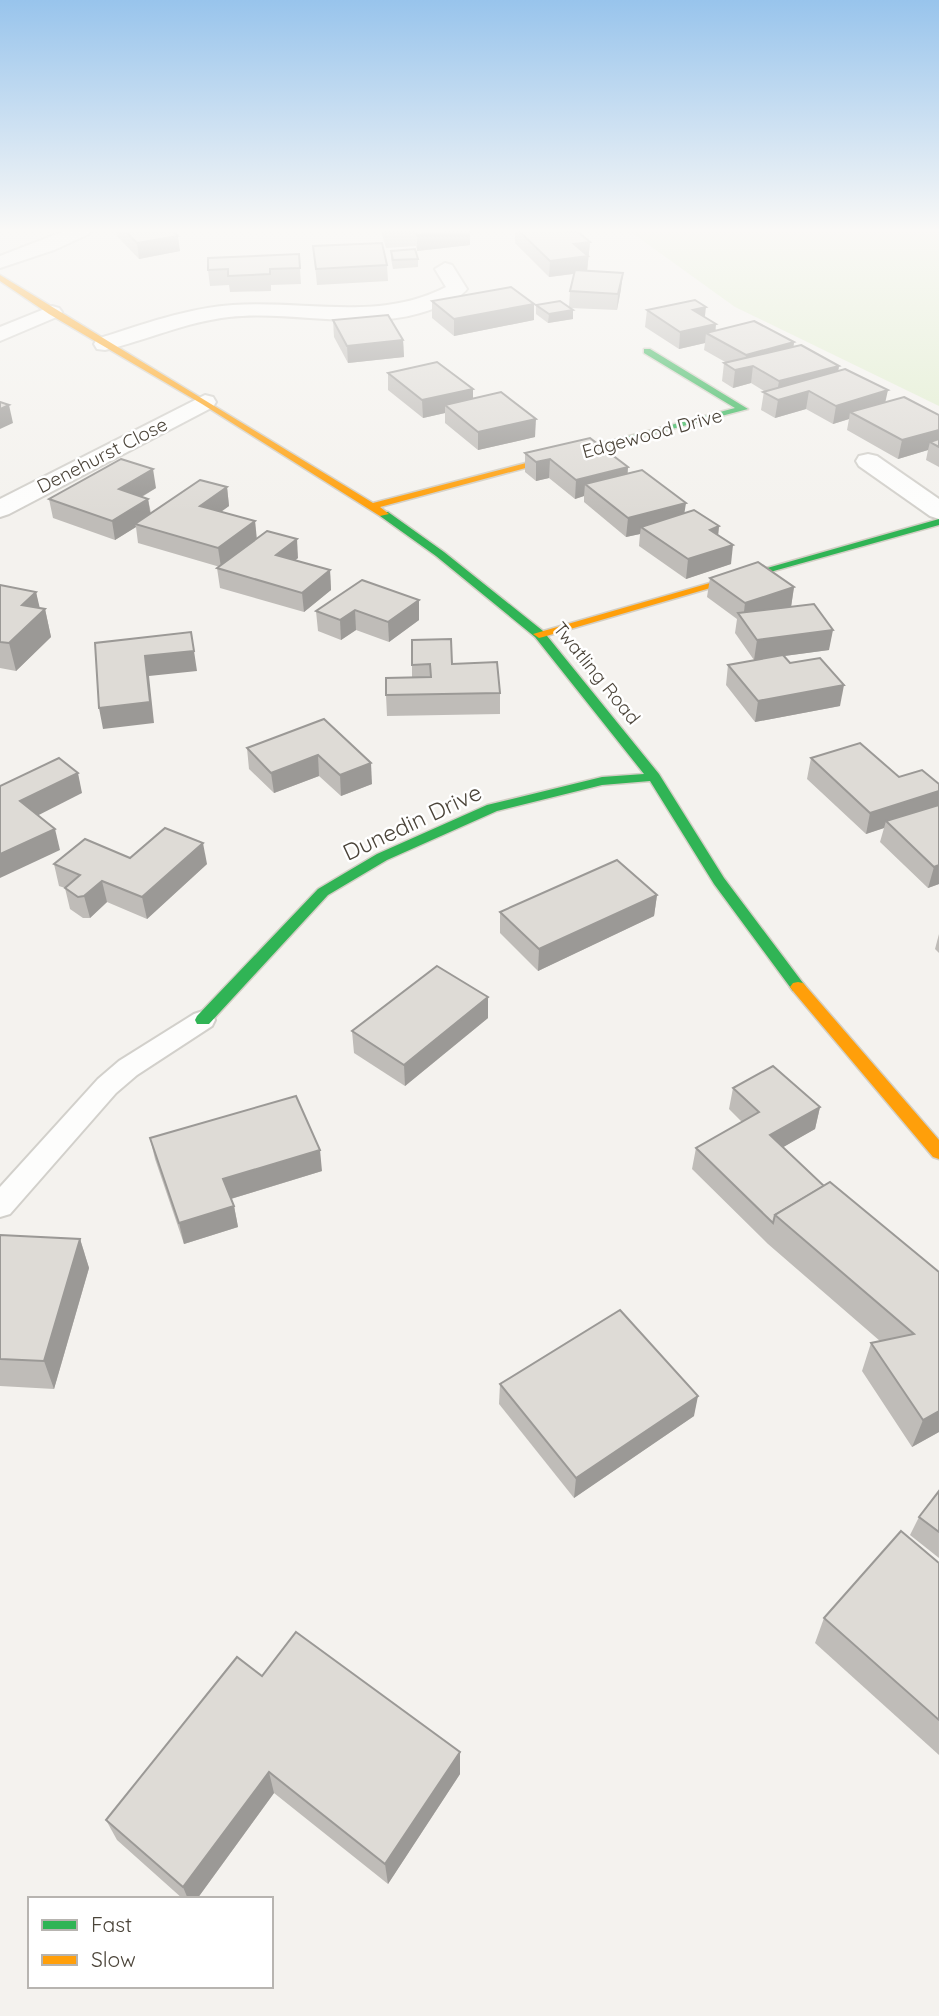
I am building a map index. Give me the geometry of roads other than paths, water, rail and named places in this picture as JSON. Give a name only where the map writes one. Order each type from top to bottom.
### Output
[{"type":"street","points":[[0,335],[25,324]]},
{"type":"street","name":"Twatling Road","points":[[72,324],[205,402],[373,506],[440,554],[538,634],[654,777],[719,881],[805,996],[939,1152]]},
{"type":"street","points":[[105,344],[170,324]]},
{"type":"street","name":"Edgewood Drive","points":[[373,506],[743,409],[647,351]]},
{"type":"street","name":"Denehurst Close","points":[[0,509],[205,402]]},
{"type":"street","points":[[869,461],[939,511]]},
{"type":"street","points":[[538,634],[939,522]]},
{"type":"street","name":"Dunedin Drive","points":[[203,1020],[323,892],[382,856],[492,808],[602,781],[654,777]]},
{"type":"lane","points":[[0,1206],[107,1086],[128,1068],[203,1020]]}]
